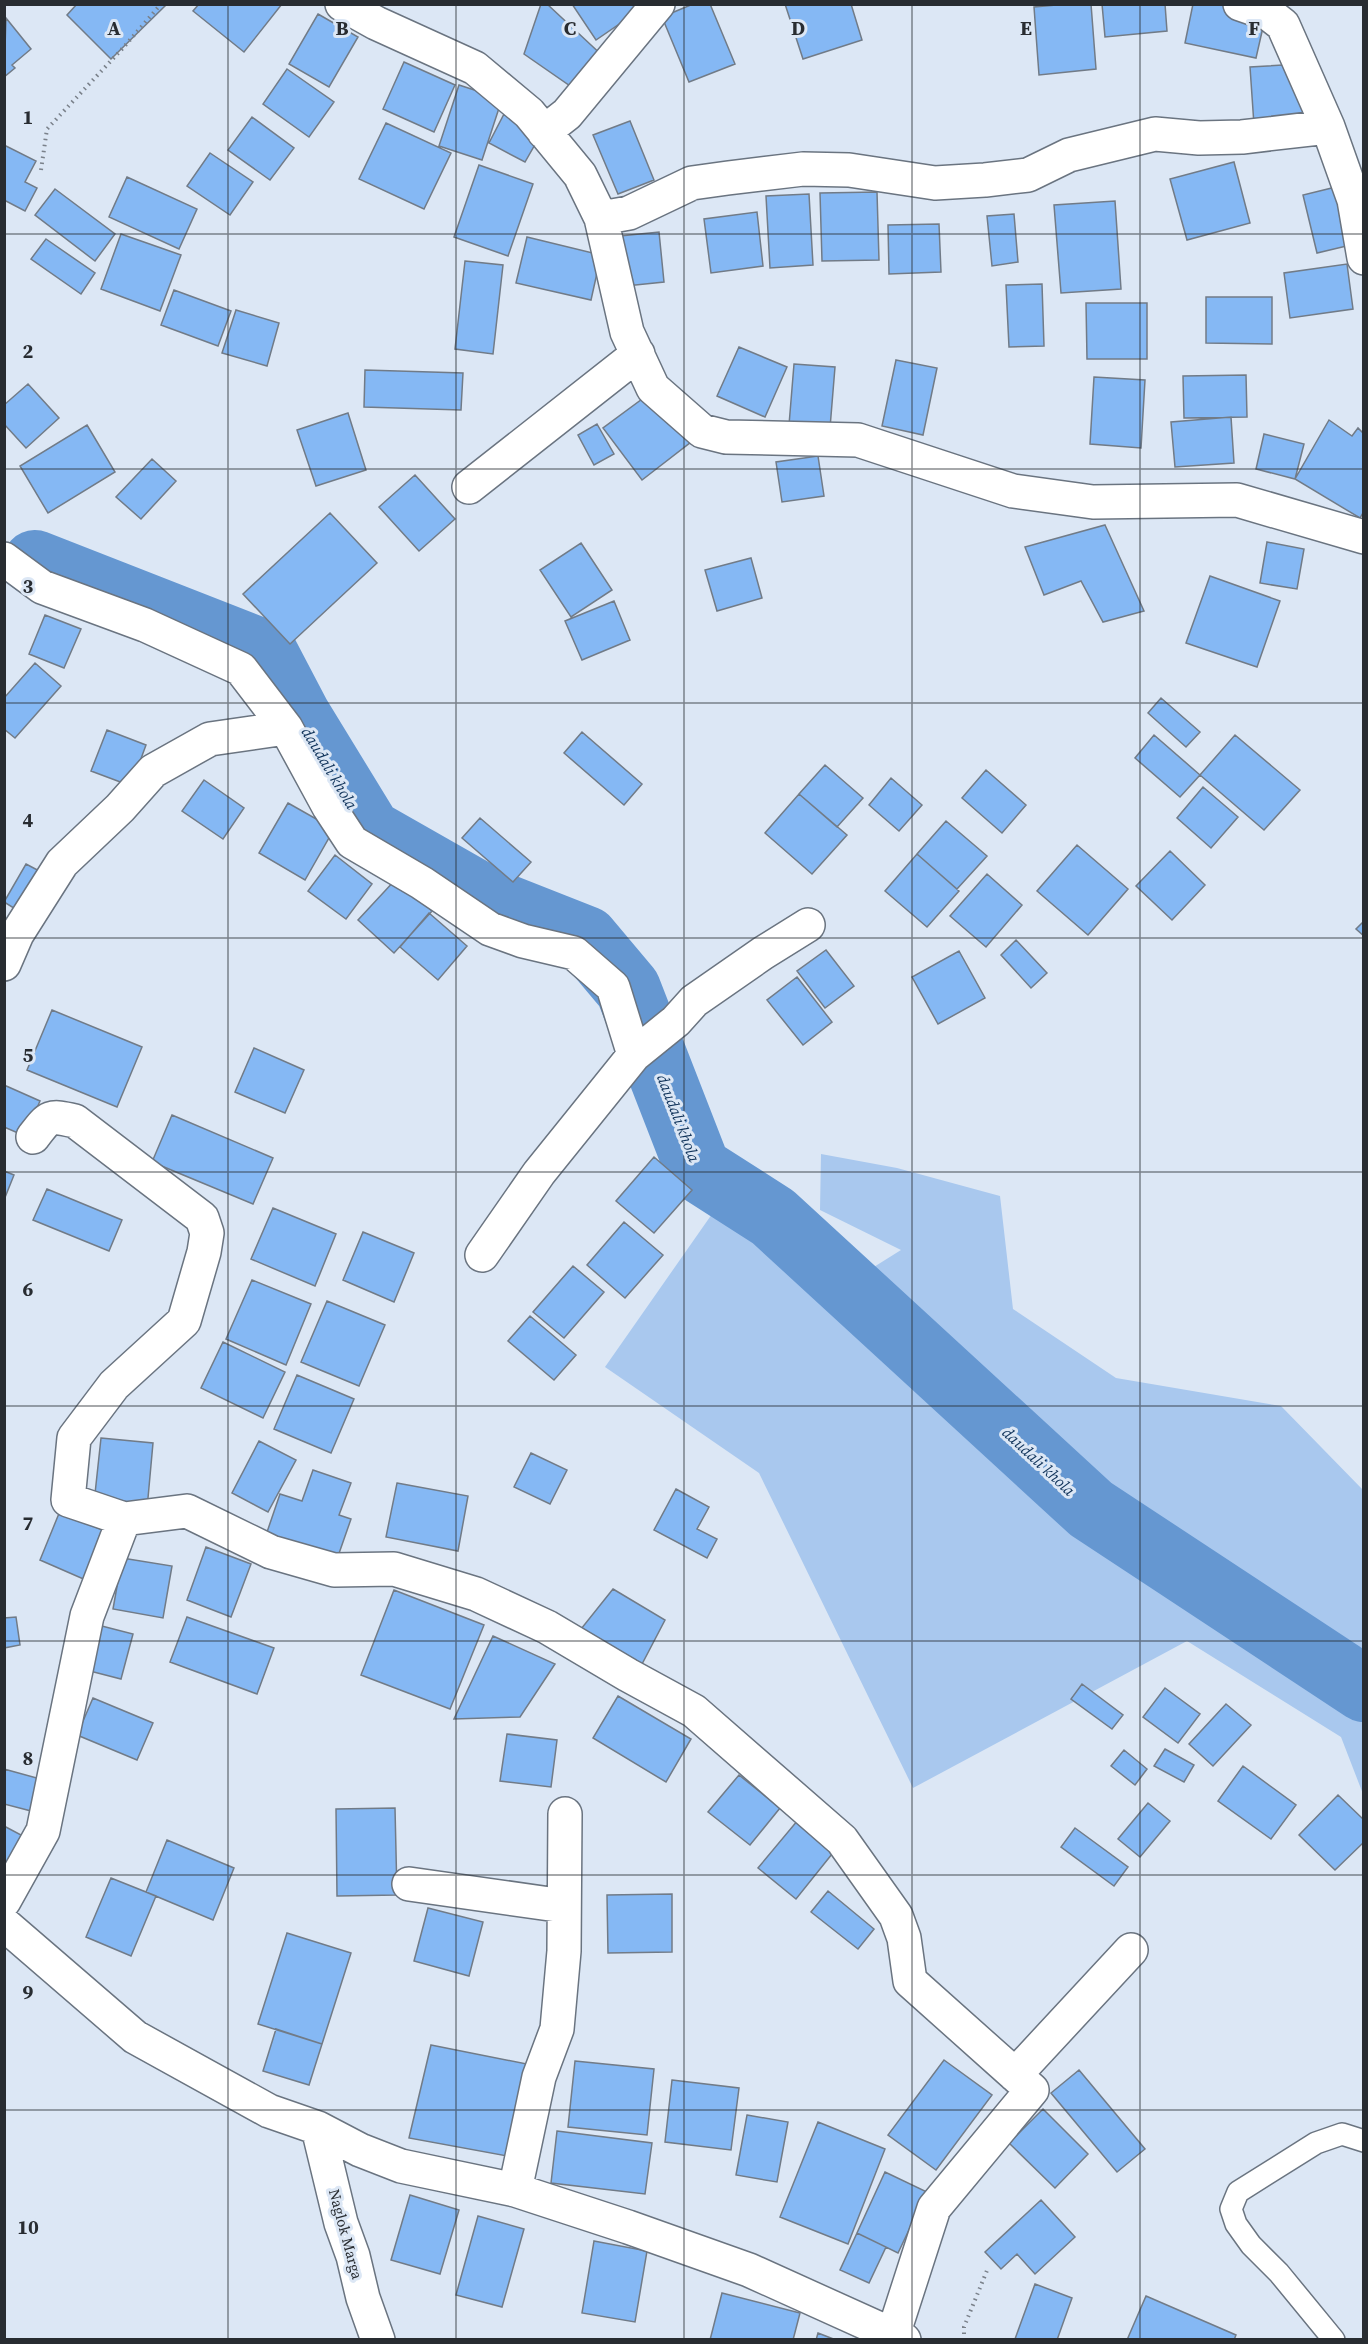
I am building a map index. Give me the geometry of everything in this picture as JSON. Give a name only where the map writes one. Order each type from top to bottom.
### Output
[{"type":"street","points":[[342,4],[376,23],[475,68],[529,113],[580,175],[601,218],[627,332],[653,388],[702,431],[726,437],[858,440],[1012,491],[1093,502],[1237,500],[1364,537]]},
{"type":"street","points":[[544,132],[567,114],[658,4]]},
{"type":"street","points":[[1240,4],[1269,14],[1283,25],[1328,127],[1354,200],[1364,258]]},
{"type":"street","points":[[601,218],[629,213],[692,183],[728,177],[803,169],[849,170],[935,183],[985,180],[1028,175],[1069,155],[1155,134],[1199,138],[1242,137],[1328,127]]},
{"type":"street","points":[[469,487],[638,354]]},
{"type":"street","points":[[4,559],[42,587],[145,625],[241,669],[286,728],[329,807],[352,842],[422,883],[490,929],[523,941],[574,953],[614,987],[634,1055]]},
{"type":"street","points":[[4,964],[17,934],[62,863],[120,808],[153,771],[210,739],[286,728]]},
{"type":"street","points":[[482,1255],[539,1173],[634,1055],[676,1021],[694,1001],[808,925]]},
{"type":"street","points":[[4,1924],[135,2037],[269,2111],[318,2128],[360,2150],[401,2166],[515,2190],[628,2227],[749,2271],[898,2338],[934,2208],[1032,2090],[910,1980],[904,1938],[896,1916],[842,1840],[694,1711],[547,1628],[476,1594],[394,1569],[334,1570],[271,1552],[187,1511],[124,1519],[68,1500],[74,1438],[114,1384],[184,1321],[204,1252],[207,1233],[202,1218],[75,1122],[56,1117],[46,1119],[33,1137]]},
{"type":"street","points":[[4,1901],[43,1831],[87,1616],[124,1519]]},
{"type":"street","points":[[515,2190],[539,2077],[557,2029],[564,1951],[565,1815]]},
{"type":"street","points":[[409,1884],[564,1906]]},
{"type":"street","points":[[1015,2075],[1131,1950]]},
{"type":"street","name":"Naglok Marga","points":[[318,2128],[341,2223],[378,2340]]},
{"type":"lane","points":[[1334,2340],[1279,2273],[1251,2245],[1236,2224],[1231,2209],[1238,2192],[1316,2143],[1342,2134],[1364,2141]]},
{"type":"path","points":[[41,170],[47,129],[123,48],[160,4]]},
{"type":"path","points":[[964,2340],[964,2327],[988,2268]]},
{"type":"shaded area","points":[[821,1154],[897,1168],[1000,1196],[1013,1309],[1116,1378],[1281,1406],[1363,1490],[1363,1794],[1341,1737],[1187,1641],[913,1788],[759,1473],[605,1367],[719,1204],[834,1292],[901,1250],[820,1210]]},
{"type":"building","points":[[77,4],[167,4],[111,59],[67,15]]},
{"type":"building","points":[[199,4],[282,4],[244,52],[193,11]]},
{"type":"building","points":[[541,4],[547,4],[606,59],[576,90],[524,54]]},
{"type":"building","points":[[572,4],[642,4],[644,7],[596,40]]},
{"type":"building","points":[[693,4],[710,4],[735,64],[689,82],[662,17]]},
{"type":"building","points":[[785,4],[851,4],[862,40],[803,59]]},
{"type":"building","points":[[1091,4],[1096,69],[1039,75],[1034,7]]},
{"type":"building","points":[[1102,4],[1165,4],[1167,31],[1105,37]]},
{"type":"building","points":[[1193,4],[1220,4],[1266,14],[1256,58],[1185,43]]},
{"type":"building","points":[[318,14],[358,37],[329,87],[289,64]]},
{"type":"building","points":[[6,18],[31,49],[12,65],[15,68],[4,77]]},
{"type":"building","points":[[404,62],[455,85],[434,132],[383,109]]},
{"type":"building","points":[[1300,64],[1304,121],[1254,125],[1250,67]]},
{"type":"building","points":[[287,69],[334,102],[309,137],[263,104]]},
{"type":"building","points":[[459,85],[502,99],[482,160],[439,146]]},
{"type":"building","points":[[504,114],[541,134],[525,162],[489,143]]},
{"type":"building","points":[[252,117],[294,148],[270,180],[228,150]]},
{"type":"building","points":[[630,121],[654,180],[618,194],[593,135]]},
{"type":"building","points":[[386,123],[451,153],[424,209],[359,179]]},
{"type":"building","points":[[4,145],[36,161],[25,182],[37,188],[25,211],[4,200]]},
{"type":"building","points":[[210,153],[253,182],[230,215],[187,186]]},
{"type":"building","points":[[1234,162],[1250,223],[1187,240],[1170,179]]},
{"type":"building","points":[[479,165],[533,184],[508,256],[454,237]]},
{"type":"building","points":[[127,177],[197,209],[179,249],[109,217]]},
{"type":"building","points":[[1340,186],[1355,244],[1317,253],[1303,195]]},
{"type":"building","points":[[55,189],[115,234],[95,261],[35,215]]},
{"type":"building","points":[[877,192],[879,260],[822,261],[820,193]]},
{"type":"building","points":[[809,194],[813,265],[770,268],[766,196]]},
{"type":"building","points":[[1115,201],[1121,289],[1061,293],[1054,205]]},
{"type":"building","points":[[757,212],[763,266],[711,273],[704,219]]},
{"type":"building","points":[[1014,214],[1018,262],[992,266],[987,216]]},
{"type":"building","points":[[939,224],[941,272],[889,274],[888,225]]},
{"type":"building","points":[[659,232],[664,282],[626,286],[620,236]]},
{"type":"building","points":[[121,234],[181,255],[160,311],[101,289]]},
{"type":"building","points":[[527,237],[601,255],[591,300],[516,283]]},
{"type":"building","points":[[46,239],[95,273],[81,294],[31,259]]},
{"type":"building","points":[[465,261],[503,265],[493,354],[455,349]]},
{"type":"building","points":[[1347,264],[1353,309],[1290,318],[1284,273]]},
{"type":"building","points":[[1042,284],[1044,346],[1009,347],[1006,285]]},
{"type":"building","points":[[174,290],[231,311],[218,346],[161,325]]},
{"type":"building","points":[[1206,297],[1272,297],[1272,344],[1206,343]]},
{"type":"building","points":[[1086,303],[1147,303],[1147,359],[1087,359]]},
{"type":"building","points":[[236,310],[279,323],[267,366],[222,353]]},
{"type":"building","points":[[739,347],[787,367],[765,417],[717,396]]},
{"type":"building","points":[[896,360],[937,368],[923,435],[882,426]]},
{"type":"building","points":[[794,364],[835,367],[830,428],[789,425]]},
{"type":"building","points":[[365,370],[463,373],[461,410],[364,407]]},
{"type":"building","points":[[1246,375],[1247,417],[1184,418],[1183,376]]},
{"type":"building","points":[[1094,377],[1145,380],[1141,448],[1090,444]]},
{"type":"building","points":[[28,384],[59,418],[26,448],[4,424],[4,405]]},
{"type":"building","points":[[653,391],[691,442],[642,480],[603,428]]},
{"type":"building","points":[[348,413],[366,470],[316,486],[297,430]]},
{"type":"building","points":[[1231,417],[1234,463],[1175,467],[1171,422]]},
{"type":"building","points":[[1329,420],[1352,436],[1358,428],[1364,434],[1364,511],[1360,518],[1295,479]]},
{"type":"building","points":[[597,424],[614,454],[594,465],[578,435]]},
{"type":"building","points":[[87,425],[115,472],[48,513],[20,466]]},
{"type":"building","points":[[1264,434],[1304,444],[1295,479],[1256,469]]},
{"type":"building","points":[[818,456],[824,496],[782,502],[776,462]]},
{"type":"building","points":[[152,459],[176,481],[141,519],[116,497]]},
{"type":"building","points":[[415,475],[455,519],[419,551],[379,507]]},
{"type":"building","points":[[330,513],[377,563],[290,644],[243,594]]},
{"type":"building","points":[[1105,525],[1144,611],[1103,622],[1081,581],[1044,595],[1025,547]]},
{"type":"building","points":[[1267,542],[1304,549],[1297,589],[1260,583]]},
{"type":"building","points":[[581,543],[612,590],[571,617],[540,570]]},
{"type":"building","points":[[751,558],[762,598],[717,611],[705,570]]},
{"type":"building","points":[[1210,576],[1280,601],[1257,667],[1186,643]]},
{"type":"building","points":[[614,601],[630,640],[582,660],[565,621]]},
{"type":"building","points":[[45,615],[81,629],[64,668],[29,654]]},
{"type":"building","points":[[35,663],[61,686],[15,738],[4,729],[4,698]]},
{"type":"building","points":[[1161,698],[1200,732],[1186,747],[1148,713]]},
{"type":"building","points":[[107,730],[146,745],[131,786],[91,771]]},
{"type":"building","points":[[582,732],[642,784],[624,805],[564,753]]},
{"type":"building","points":[[1154,735],[1200,775],[1180,797],[1135,758]]},
{"type":"building","points":[[1235,735],[1300,790],[1264,830],[1200,775]]},
{"type":"building","points":[[825,765],[863,798],[837,827],[799,794]]},
{"type":"building","points":[[986,770],[1026,805],[1002,833],[962,798]]},
{"type":"building","points":[[891,778],[922,805],[899,831],[869,805]]},
{"type":"building","points":[[204,780],[244,808],[223,839],[182,811]]},
{"type":"building","points":[[1203,787],[1238,817],[1211,848],[1177,818]]},
{"type":"building","points":[[799,794],[847,835],[812,874],[765,833]]},
{"type":"building","points":[[288,803],[334,829],[305,880],[259,853]]},
{"type":"building","points":[[480,818],[531,862],[513,882],[462,838]]},
{"type":"building","points":[[946,821],[987,856],[957,889],[917,854]]},
{"type":"building","points":[[1077,845],[1128,889],[1088,935],[1037,891]]},
{"type":"building","points":[[1170,851],[1205,885],[1172,920],[1136,886]]},
{"type":"building","points":[[917,854],[959,891],[927,927],[885,891]]},
{"type":"building","points":[[335,855],[372,884],[346,919],[308,891]]},
{"type":"building","points":[[26,864],[47,875],[25,915],[4,902]]},
{"type":"building","points":[[987,874],[1022,905],[986,947],[950,916]]},
{"type":"building","points":[[396,879],[432,911],[394,953],[358,920]]},
{"type":"building","points":[[429,913],[467,946],[438,980],[400,947]]},
{"type":"building","points":[[1364,921],[1364,936],[1356,929]]},
{"type":"building","points":[[1016,940],[1047,973],[1031,988],[1001,955]]},
{"type":"building","points":[[826,950],[854,986],[825,1008],[797,971]]},
{"type":"building","points":[[959,951],[985,998],[938,1024],[912,977]]},
{"type":"building","points":[[797,977],[832,1022],[803,1045],[767,1000]]},
{"type":"building","points":[[52,1010],[142,1047],[117,1107],[27,1070]]},
{"type":"building","points":[[254,1048],[304,1070],[285,1113],[235,1092]]},
{"type":"building","points":[[4,1085],[40,1101],[25,1136],[4,1127]]},
{"type":"building","points":[[172,1115],[273,1158],[253,1204],[152,1162]]},
{"type":"building","points":[[654,1157],[692,1190],[654,1233],[616,1201]]},
{"type":"building","points":[[4,1171],[14,1175],[4,1200]]},
{"type":"building","points":[[47,1189],[122,1220],[109,1251],[33,1220]]},
{"type":"building","points":[[273,1208],[336,1234],[315,1286],[251,1259]]},
{"type":"building","points":[[624,1222],[663,1255],[625,1298],[587,1265]]},
{"type":"building","points":[[363,1232],[414,1253],[394,1302],[343,1280]]},
{"type":"building","points":[[573,1266],[604,1292],[564,1338],[533,1312]]},
{"type":"building","points":[[252,1280],[311,1304],[286,1365],[226,1339]]},
{"type":"building","points":[[327,1301],[385,1325],[359,1386],[301,1362]]},
{"type":"building","points":[[530,1316],[576,1355],[554,1380],[508,1341]]},
{"type":"building","points":[[223,1342],[285,1372],[263,1418],[201,1388]]},
{"type":"building","points":[[297,1375],[354,1399],[331,1453],[274,1429]]},
{"type":"building","points":[[101,1438],[153,1443],[147,1509],[94,1503]]},
{"type":"building","points":[[259,1441],[296,1460],[268,1512],[232,1493]]},
{"type":"building","points":[[531,1453],[567,1470],[550,1504],[514,1487]]},
{"type":"building","points":[[313,1470],[351,1483],[339,1515],[351,1519],[336,1562],[265,1538],[280,1494],[302,1501]]},
{"type":"building","points":[[397,1483],[468,1496],[458,1551],[386,1537]]},
{"type":"building","points":[[676,1489],[709,1507],[697,1529],[717,1539],[707,1558],[654,1530]]},
{"type":"building","points":[[60,1511],[109,1533],[88,1581],[40,1560]]},
{"type":"building","points":[[206,1547],[251,1564],[231,1617],[187,1600]]},
{"type":"building","points":[[122,1558],[172,1566],[163,1618],[113,1609]]},
{"type":"building","points":[[613,1589],[665,1620],[641,1666],[581,1629]]},
{"type":"building","points":[[394,1590],[484,1625],[450,1709],[361,1675]]},
{"type":"building","points":[[16,1617],[20,1645],[4,1648],[4,1618]]},
{"type":"building","points":[[187,1617],[274,1648],[257,1694],[170,1662]]},
{"type":"building","points":[[94,1624],[133,1634],[121,1679],[82,1669]]},
{"type":"building","points":[[493,1636],[555,1664],[520,1717],[454,1719]]},
{"type":"building","points":[[1082,1684],[1123,1715],[1112,1729],[1071,1699]]},
{"type":"building","points":[[1165,1688],[1200,1714],[1178,1743],[1143,1717]]},
{"type":"building","points":[[618,1696],[691,1739],[666,1782],[593,1738]]},
{"type":"building","points":[[93,1698],[153,1723],[137,1760],[77,1735]]},
{"type":"building","points":[[1226,1704],[1251,1725],[1213,1766],[1189,1744]]},
{"type":"building","points":[[507,1734],[557,1740],[551,1787],[500,1781]]},
{"type":"building","points":[[1165,1749],[1194,1765],[1184,1782],[1154,1766]]},
{"type":"building","points":[[1124,1750],[1147,1769],[1135,1785],[1111,1766]]},
{"type":"building","points":[[1243,1766],[1296,1805],[1271,1839],[1218,1801]]},
{"type":"building","points":[[4,1769],[44,1780],[35,1812],[4,1804]]},
{"type":"building","points":[[739,1775],[780,1808],[750,1845],[708,1812]]},
{"type":"building","points":[[1338,1795],[1364,1820],[1364,1842],[1335,1870],[1299,1835]]},
{"type":"building","points":[[1148,1803],[1170,1821],[1140,1857],[1118,1839]]},
{"type":"building","points":[[395,1808],[397,1895],[337,1896],[336,1809]]},
{"type":"building","points":[[803,1814],[840,1844],[796,1899],[758,1868]]},
{"type":"building","points":[[4,1826],[23,1836],[4,1871]]},
{"type":"building","points":[[1075,1828],[1128,1867],[1114,1886],[1061,1847]]},
{"type":"building","points":[[167,1840],[234,1868],[213,1920],[146,1892]]},
{"type":"building","points":[[111,1878],[156,1896],[131,1956],[86,1937]]},
{"type":"building","points":[[828,1891],[874,1929],[858,1949],[811,1912]]},
{"type":"building","points":[[672,1894],[672,1952],[608,1953],[607,1895]]},
{"type":"building","points":[[428,1908],[483,1922],[469,1976],[414,1961]]},
{"type":"building","points":[[287,1933],[351,1953],[322,2044],[258,2024]]},
{"type":"building","points":[[276,2029],[322,2044],[309,2085],[263,2071]]},
{"type":"building","points":[[431,2045],[532,2065],[507,2156],[409,2138]]},
{"type":"building","points":[[944,2060],[992,2095],[936,2170],[888,2135]]},
{"type":"building","points":[[575,2061],[654,2069],[647,2135],[568,2127]]},
{"type":"building","points":[[1079,2070],[1145,2149],[1117,2172],[1051,2093]]},
{"type":"building","points":[[672,2080],[739,2088],[731,2150],[665,2142]]},
{"type":"building","points":[[1043,2109],[1088,2154],[1055,2188],[1009,2143]]},
{"type":"building","points":[[747,2115],[788,2122],[777,2182],[736,2175]]},
{"type":"building","points":[[818,2122],[885,2149],[848,2244],[780,2217]]},
{"type":"building","points":[[557,2131],[652,2143],[645,2194],[551,2183]]},
{"type":"building","points":[[885,2172],[927,2192],[898,2253],[857,2233]]},
{"type":"building","points":[[410,2195],[459,2210],[440,2274],[391,2260]]},
{"type":"building","points":[[1041,2200],[1075,2237],[1035,2274],[1017,2254],[1001,2269],[985,2252]]},
{"type":"building","points":[[478,2216],[524,2229],[502,2307],[456,2295]]},
{"type":"building","points":[[857,2233],[886,2247],[869,2283],[840,2270]]},
{"type":"building","points":[[594,2241],[647,2251],[635,2322],[582,2313]]},
{"type":"building","points":[[1035,2284],[1072,2298],[1057,2340],[1015,2339]]},
{"type":"building","points":[[722,2293],[800,2313],[793,2340],[710,2340]]},
{"type":"building","points":[[1146,2296],[1236,2335],[1234,2340],[1127,2340]]},
{"type":"building","points":[[818,2333],[836,2340],[816,2340]]},
{"type":"waterway","name":"daudali khola","points":[[35,563],[265,653],[298,716],[369,832],[492,902],[586,939],[628,989],[698,1169],[773,1217],[1091,1509],[1364,1689]]}]
